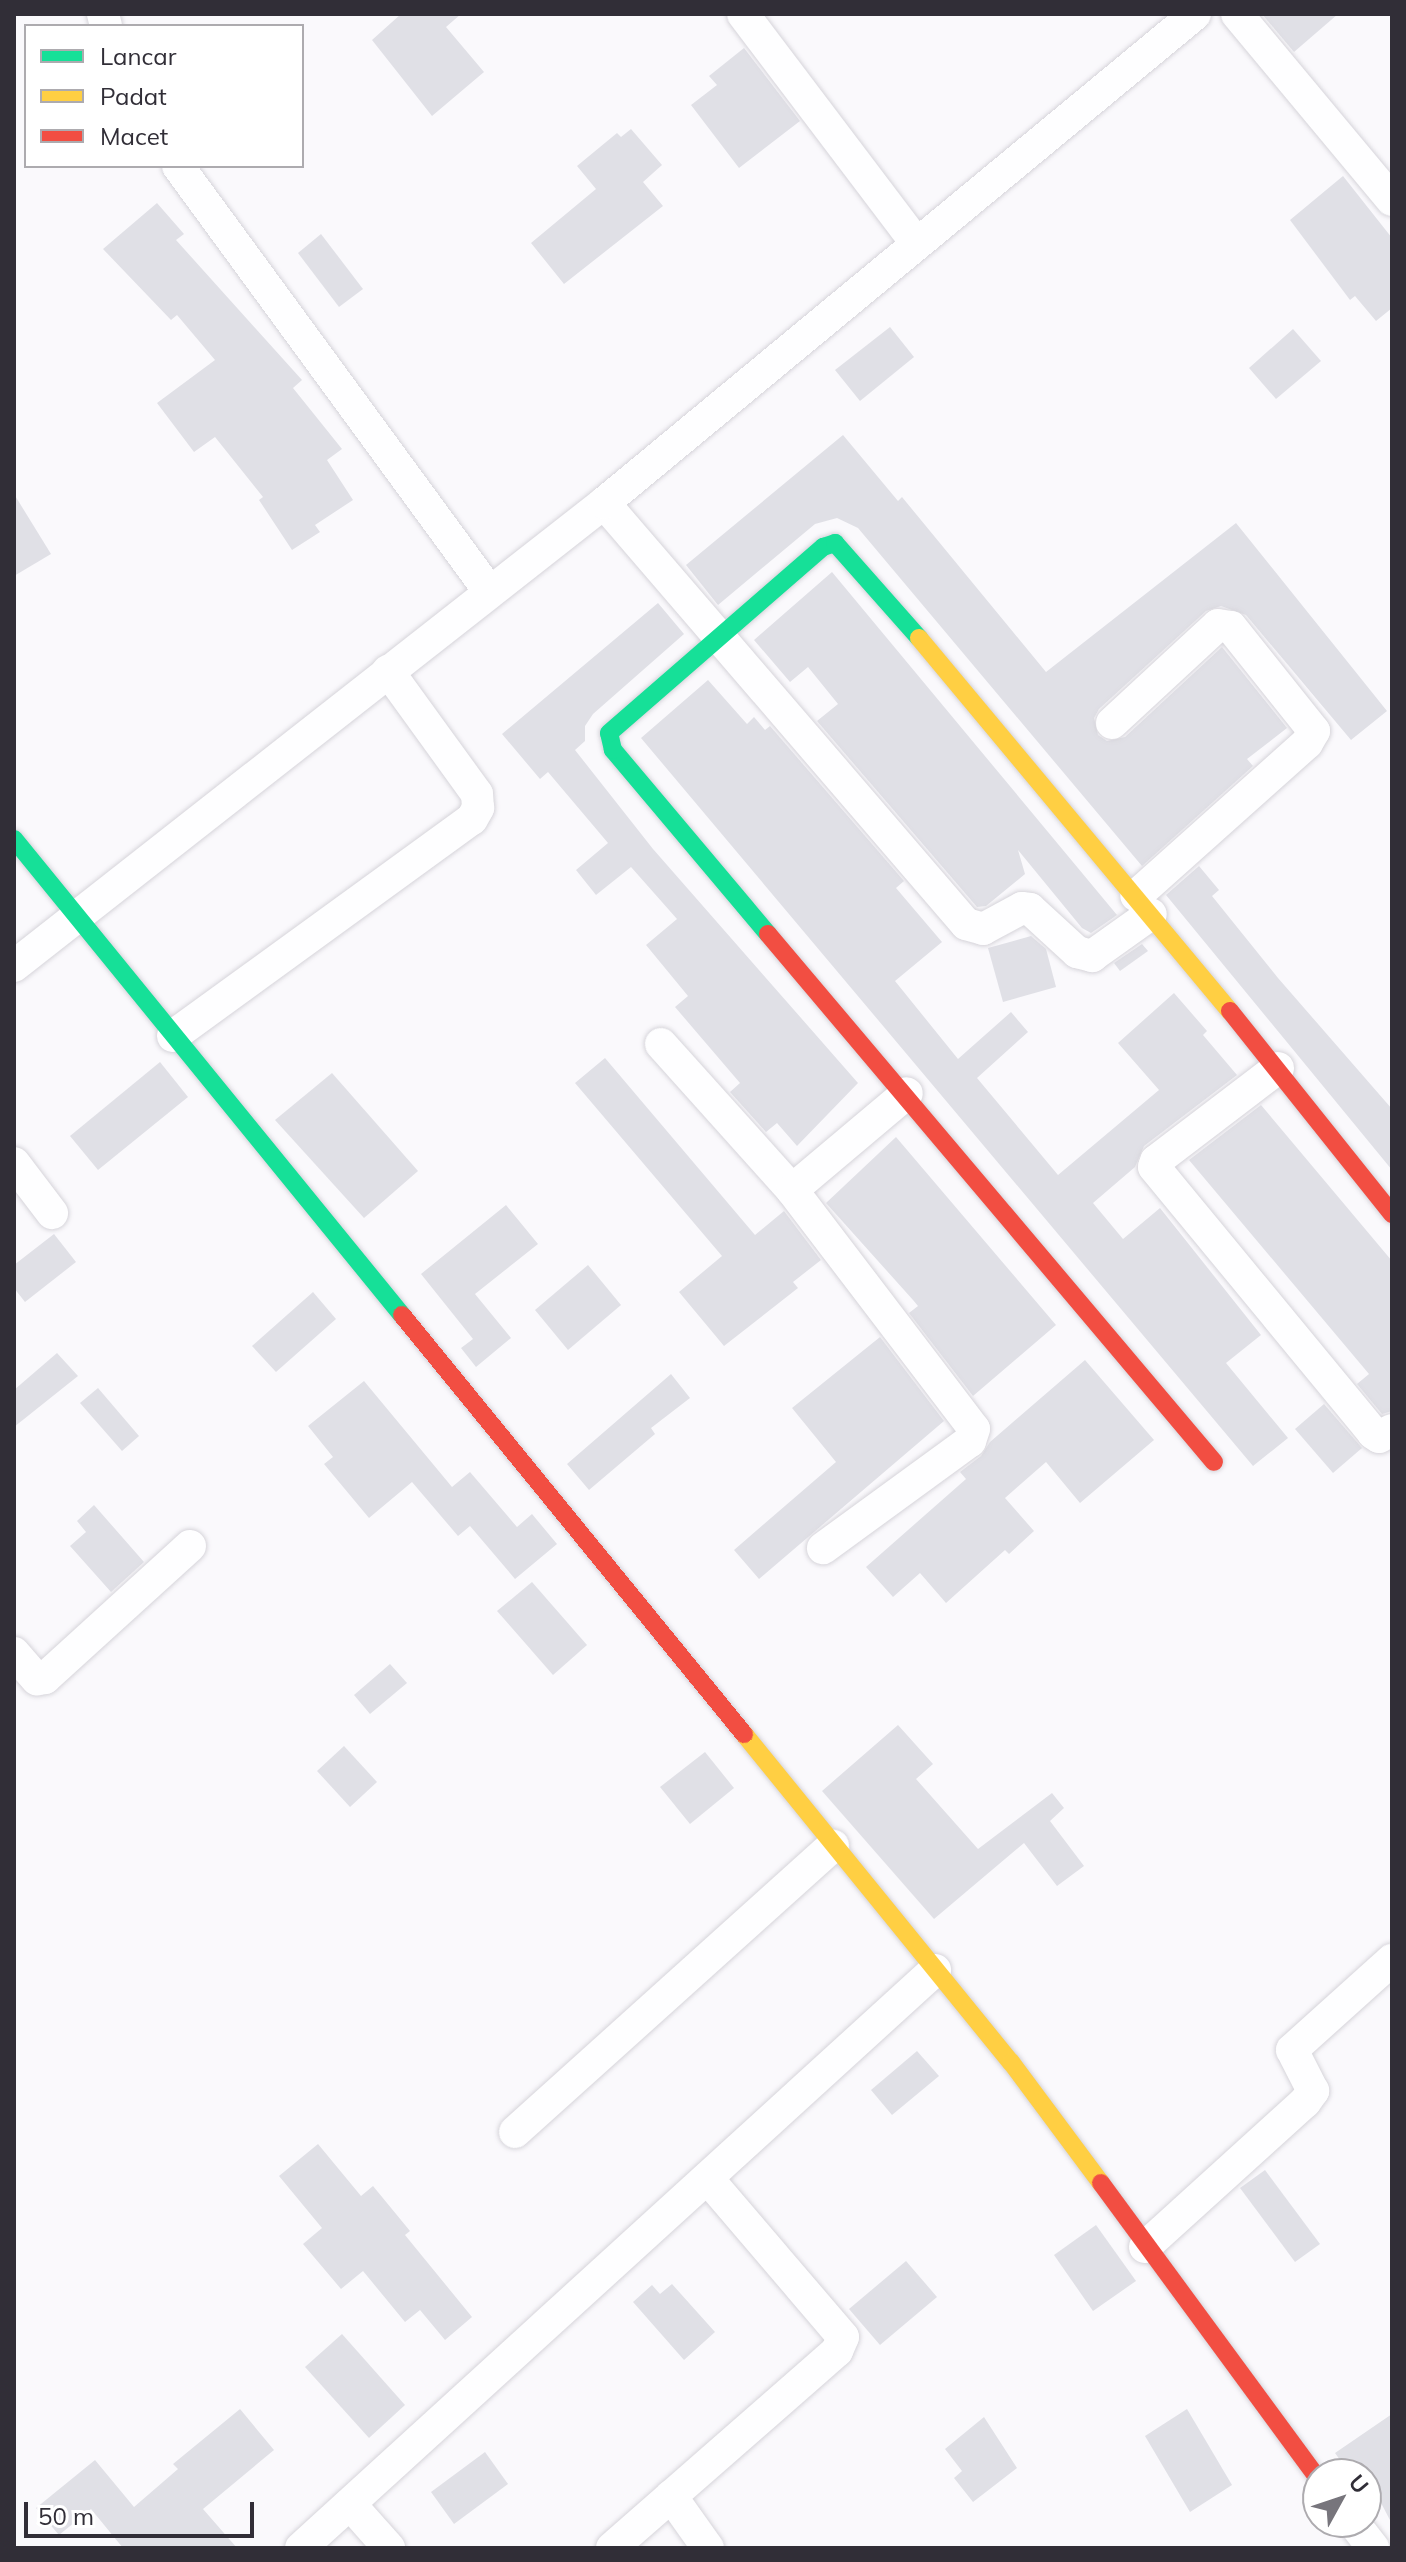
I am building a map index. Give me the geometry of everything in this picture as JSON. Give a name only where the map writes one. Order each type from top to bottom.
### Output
[{"type":"street","points":[[743,14],[917,244]]},
{"type":"street","points":[[14,966],[604,503],[1195,14]]},
{"type":"street","points":[[1237,14],[1392,200]]},
{"type":"street","points":[[179,168],[489,591]]},
{"type":"street","points":[[604,503],[966,924],[983,929],[1022,908],[1030,909],[1077,952],[1092,956],[1307,743],[1314,731],[1231,627],[1218,625],[1112,723]]},
{"type":"street","points":[[1214,1462],[609,742],[609,733],[716,635],[823,547],[835,543],[845,549],[1278,1068],[1392,1214]]},
{"type":"street","points":[[173,1036],[472,819],[478,808],[477,794],[388,671]]},
{"type":"street","points":[[14,839],[1011,2062],[1303,2458]]},
{"type":"street","points":[[661,1044],[792,1190],[974,1429],[970,1441],[823,1548]]},
{"type":"street","points":[[1278,1068],[1156,1161],[1154,1167],[1373,1433],[1379,1437],[1392,1430]]},
{"type":"street","points":[[792,1190],[907,1093]]},
{"type":"street","points":[[14,1163],[52,1213]]},
{"type":"street","points":[[14,1653],[37,1679],[45,1678],[190,1546]]},
{"type":"street","points":[[515,2132],[833,1846]]},
{"type":"street","points":[[1145,2247],[1305,2102],[1313,2091],[1292,2050],[1392,1960]]},
{"type":"street","points":[[301,2548],[935,1970]]},
{"type":"street","points":[[612,2548],[837,2351],[843,2337],[707,2178]]},
{"type":"street","points":[[671,2496],[708,2548]]},
{"type":"street","points":[[350,2504],[389,2548]]},
{"type":"building","points":[[401,14],[461,14],[446,27],[484,72],[432,116],[372,40]]},
{"type":"building","points":[[1262,14],[1338,14],[1294,52]]},
{"type":"building","points":[[744,48],[800,121],[739,168],[691,105],[717,85],[709,76]]},
{"type":"building","points":[[631,129],[662,165],[643,182],[663,206],[564,284],[531,243],[596,189],[577,166],[617,133],[621,137]]},
{"type":"building","points":[[1343,176],[1392,238],[1392,308],[1376,321],[1355,296],[1350,300],[1290,220]]},
{"type":"building","points":[[157,203],[184,234],[176,240],[302,380],[293,388],[342,449],[327,460],[353,500],[315,525],[320,532],[292,550],[259,500],[263,497],[215,437],[194,452],[157,403],[215,360],[177,315],[171,320],[103,249]]},
{"type":"building","points":[[321,234],[363,289],[339,307],[298,253]]},
{"type":"building","points":[[890,327],[914,357],[860,401],[835,370]]},
{"type":"building","points":[[1293,329],[1321,361],[1276,399],[1249,368]]},
{"type":"building","points":[[843,435],[898,501],[902,497],[1046,672],[1236,523],[1387,711],[1351,740],[1246,615],[1221,606],[1206,611],[1099,709],[1094,718],[1098,735],[1107,741],[1125,737],[1222,647],[1287,728],[1247,759],[1253,766],[1142,866],[858,528],[837,518],[815,524],[718,605],[686,565]]},
{"type":"building","points":[[14,494],[51,554],[14,576]]},
{"type":"building","points":[[832,572],[1117,915],[1091,933],[1082,928],[1018,850],[1025,874],[986,906],[977,907],[817,721],[838,704],[808,667],[790,682],[754,640]]},
{"type":"building","points":[[658,603],[684,634],[593,714],[585,726],[585,741],[575,750],[653,849],[858,1083],[797,1146],[777,1123],[766,1132],[730,1092],[740,1083],[675,1007],[688,996],[646,945],[677,919],[631,867],[596,895],[576,870],[608,843],[548,772],[540,779],[502,734]]},
{"type":"building","points":[[708,680],[747,724],[754,717],[765,730],[770,726],[904,881],[896,888],[942,942],[895,981],[958,1059],[1011,1012],[1028,1032],[977,1078],[1058,1175],[1159,1090],[1118,1043],[1174,993],[1207,1031],[1203,1035],[1237,1075],[1144,1146],[1135,1167],[1093,1203],[1123,1239],[1160,1208],[1261,1335],[1226,1363],[1288,1438],[1253,1466],[641,738]]},
{"type":"building","points":[[1199,866],[1219,890],[1212,896],[1278,978],[1392,1109],[1392,1170],[1166,895]]},
{"type":"building","points":[[1031,936],[1046,949],[1056,987],[1003,1002],[988,948]]},
{"type":"building","points":[[1142,944],[1148,951],[1120,971],[1114,963]]},
{"type":"building","points":[[605,1058],[755,1235],[784,1211],[821,1260],[793,1282],[798,1288],[724,1346],[679,1292],[722,1256],[575,1083]]},
{"type":"building","points":[[160,1062],[188,1097],[98,1170],[70,1136]]},
{"type":"building","points":[[332,1073],[418,1171],[364,1218],[275,1120]]},
{"type":"building","points":[[1261,1105],[1392,1261],[1392,1411],[1382,1414],[1357,1384],[1369,1374],[1189,1160]]},
{"type":"building","points":[[896,1137],[1056,1325],[973,1396],[909,1313],[918,1306],[826,1203]]},
{"type":"building","points":[[506,1205],[538,1244],[475,1294],[511,1338],[476,1367],[461,1348],[473,1339],[421,1274]]},
{"type":"building","points":[[54,1234],[76,1262],[25,1302],[14,1288],[14,1265]]},
{"type":"building","points":[[588,1265],[621,1305],[568,1350],[535,1310]]},
{"type":"building","points":[[313,1292],[336,1319],[276,1372],[252,1346]]},
{"type":"building","points":[[880,1337],[944,1421],[759,1579],[734,1550],[836,1462],[792,1408]]},
{"type":"building","points":[[57,1353],[78,1376],[14,1427],[14,1390]]},
{"type":"building","points":[[1085,1360],[1154,1440],[1080,1503],[1046,1462],[1005,1498],[1034,1531],[1009,1554],[1005,1550],[946,1603],[920,1573],[893,1597],[866,1567],[966,1479],[960,1472],[981,1456],[990,1442]]},
{"type":"building","points":[[671,1374],[690,1398],[651,1428],[655,1434],[589,1490],[567,1464]]},
{"type":"building","points":[[364,1381],[452,1487],[470,1472],[517,1527],[532,1514],[557,1544],[515,1579],[470,1526],[458,1536],[412,1482],[369,1518],[324,1464],[333,1457],[308,1426]]},
{"type":"building","points":[[98,1388],[139,1436],[122,1451],[80,1403]]},
{"type":"building","points":[[1324,1404],[1362,1448],[1333,1473],[1295,1429]]},
{"type":"building","points":[[94,1505],[144,1562],[111,1592],[70,1546],[86,1532],[77,1521]]},
{"type":"building","points":[[532,1582],[587,1645],[553,1675],[497,1611]]},
{"type":"building","points":[[390,1664],[407,1683],[370,1714],[354,1695]]},
{"type":"building","points":[[898,1725],[933,1764],[916,1779],[978,1849],[1052,1793],[1064,1808],[1050,1821],[1084,1866],[1057,1886],[1024,1843],[934,1919],[822,1791]]},
{"type":"building","points":[[344,1746],[377,1782],[350,1807],[317,1771]]},
{"type":"building","points":[[705,1752],[734,1788],[690,1824],[660,1787]]},
{"type":"building","points":[[917,2051],[939,2076],[892,2115],[871,2090]]},
{"type":"building","points":[[318,2144],[361,2196],[373,2186],[410,2231],[405,2235],[472,2317],[445,2340],[420,2310],[405,2322],[363,2271],[341,2289],[303,2244],[322,2228],[279,2176]]},
{"type":"building","points":[[1265,2170],[1320,2244],[1295,2262],[1240,2188]]},
{"type":"building","points":[[1096,2225],[1136,2281],[1093,2311],[1054,2255]]},
{"type":"building","points":[[906,2261],[937,2297],[880,2345],[849,2309]]},
{"type":"building","points":[[672,2284],[715,2332],[684,2360],[633,2302],[652,2285],[660,2294]]},
{"type":"building","points":[[342,2334],[405,2405],[369,2438],[305,2367]]},
{"type":"building","points":[[240,2409],[274,2450],[203,2509],[237,2548],[123,2548],[91,2509],[59,2535],[36,2508],[95,2460],[134,2507],[178,2469],[173,2464]]},
{"type":"building","points":[[1187,2409],[1232,2485],[1190,2512],[1145,2436]]},
{"type":"building","points":[[1392,2414],[1392,2524],[1382,2505],[1382,2458],[1339,2458],[1335,2453]]},
{"type":"building","points":[[984,2417],[1017,2468],[973,2502],[954,2478],[962,2471],[945,2449]]},
{"type":"building","points":[[485,2452],[508,2484],[454,2524],[431,2492]]},
{"type":"traffic: fast","points":[[768,934],[613,750],[609,733],[823,547],[835,543],[919,638]]},
{"type":"traffic: fast","points":[[14,839],[402,1315]]},
{"type":"traffic: slow","points":[[919,638],[1230,1011]]},
{"type":"traffic: slow","points":[[744,1734],[1011,2062],[1101,2183]]},
{"type":"traffic: jam","points":[[768,934],[1214,1462]]},
{"type":"traffic: jam","points":[[1230,1011],[1392,1214]]},
{"type":"traffic: jam","points":[[402,1315],[744,1734]]},
{"type":"traffic: jam","points":[[1101,2183],[1303,2458]]}]
